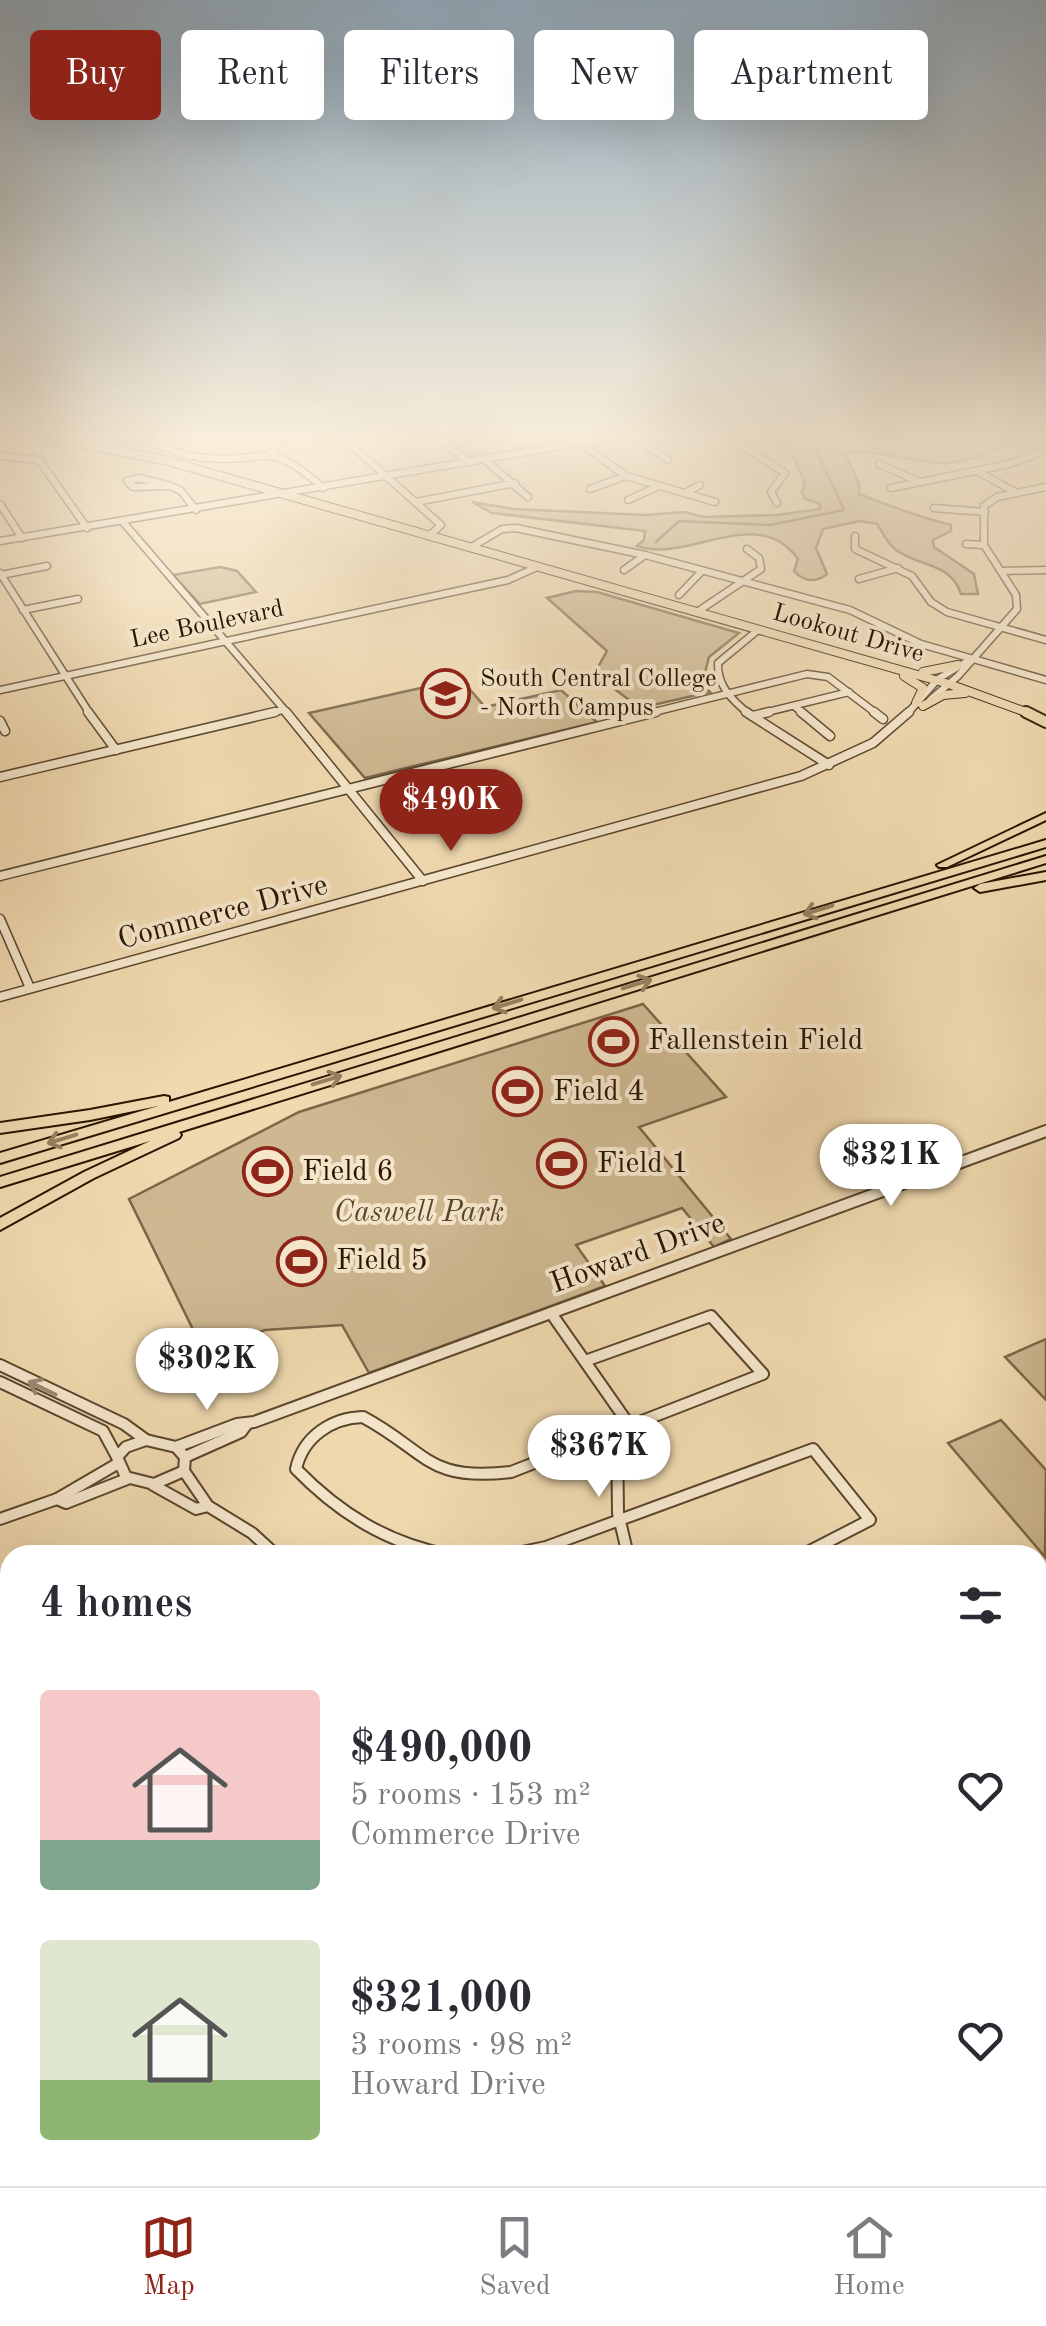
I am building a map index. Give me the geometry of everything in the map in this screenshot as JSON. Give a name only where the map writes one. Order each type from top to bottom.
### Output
[{"type":"highway","points":[[870,894],[978,850],[1046,816]]},
{"type":"highway","points":[[0,1158],[1046,843]]},
{"type":"highway","points":[[0,1182],[1046,859]]},
{"type":"highway","points":[[878,910],[1046,876]]},
{"type":"highway","points":[[0,1128],[90,1115],[272,1076]]},
{"type":"highway","points":[[0,1226],[106,1167],[234,1108]]},
{"type":"main road","name":"Lookout Drive","points":[[439,539],[944,682],[1046,722]]},
{"type":"main road","points":[[868,661],[920,684],[923,691],[919,705]]},
{"type":"main road","points":[[903,670],[936,672],[958,664]]},
{"type":"main road","points":[[919,705],[957,692],[986,697]]},
{"type":"main road","name":"Lookout Drive","points":[[986,697],[1046,731]]},
{"type":"street","points":[[137,539],[228,640],[423,881]]},
{"type":"street","points":[[470,548],[486,539]]},
{"type":"street","points":[[571,539],[646,554],[868,616],[912,640],[1046,680]]},
{"type":"street","points":[[854,539],[852,546],[859,553],[917,580],[938,607],[1046,640]]},
{"type":"street","points":[[944,682],[1016,610],[1018,601],[984,539]]},
{"type":"street","points":[[966,544],[984,545]]},
{"type":"street","points":[[697,612],[761,568],[759,558],[747,549]]},
{"type":"street","points":[[624,570],[646,554]]},
{"type":"street","points":[[47,566],[1,574],[64,676],[116,750]]},
{"type":"street","name":"Lee Boulevard","points":[[0,690],[508,580],[537,567]]},
{"type":"street","points":[[859,578],[898,568]]},
{"type":"street","points":[[680,594],[702,570]]},
{"type":"street","points":[[1001,571],[1046,570]]},
{"type":"street","points":[[23,610],[78,599]]},
{"type":"street","points":[[758,630],[723,658],[715,669],[718,684],[753,716],[829,766]]},
{"type":"street","points":[[944,682],[958,664],[970,659]]},
{"type":"street","points":[[0,876],[812,674],[828,677],[883,719]]},
{"type":"street","name":"Commerce Drive","points":[[0,997],[781,783],[829,766],[872,743],[944,682]]},
{"type":"street","points":[[753,716],[849,692]]},
{"type":"street","points":[[794,706],[830,736]]},
{"type":"street","points":[[0,777],[283,710]]},
{"type":"street","points":[[0,721],[6,731]]},
{"type":"street","points":[[0,920],[30,988]]},
{"type":"street","name":"Howard Drive","points":[[176,1447],[550,1314],[1046,1130]]},
{"type":"street","points":[[550,1314],[630,1426]]},
{"type":"street","points":[[410,1545],[390,1540],[346,1515],[296,1469],[300,1452],[327,1427],[353,1416],[363,1417],[436,1468],[454,1474],[491,1476],[511,1472],[763,1374],[711,1316],[585,1361]]},
{"type":"street","points":[[0,1365],[124,1424],[146,1440],[176,1447],[208,1506],[265,1545]]},
{"type":"street","points":[[0,1382],[104,1431],[127,1479]]},
{"type":"street","points":[[69,1415],[78,1405]]},
{"type":"street","name":"Howard Drive","points":[[184,1464],[242,1432],[248,1424]]},
{"type":"street","points":[[617,1431],[622,1545]]},
{"type":"street","points":[[0,1519],[57,1498],[117,1460],[126,1447],[146,1440]]},
{"type":"street","points":[[551,1545],[813,1449],[870,1520],[821,1545]]},
{"type":"street","points":[[153,1485],[171,1482],[184,1464]]},
{"type":"street","points":[[57,1498],[66,1503],[127,1479],[153,1485],[196,1509],[208,1506]]},
{"type":"green space","points":[[644,539],[718,539],[678,548],[637,546]]},
{"type":"green space","points":[[772,539],[819,539],[816,548],[827,574],[810,580],[794,571],[798,559]]},
{"type":"green space","points":[[887,539],[935,539],[934,547],[974,574],[978,594],[961,594],[942,570],[905,555]]},
{"type":"green space","points":[[220,567],[237,571],[256,592],[200,604],[173,575]]},
{"type":"green space","points":[[576,591],[597,592],[739,633],[709,657],[702,684],[710,692],[640,708],[594,674],[607,651],[547,598]]},
{"type":"green space","points":[[461,679],[485,707],[561,690],[597,722],[365,778],[309,713]]},
{"type":"green space","name":"Caswell Park","points":[[643,1004],[726,1097],[639,1127],[731,1239],[714,1247],[682,1208],[576,1245],[605,1286],[369,1373],[342,1325],[265,1330],[204,1352],[129,1199],[299,1112]]},
{"type":"green space","points":[[1046,1339],[1046,1400],[1005,1357]]},
{"type":"green space","points":[[1001,1420],[1046,1470],[1045,1545],[1035,1545],[948,1443]]},
{"type":"waterway","points":[[656,542],[659,539]]},
{"type":"place","name":"South Central College - North Campus","points":[[445,693]]},
{"type":"place","name":"Fallenstein Field","points":[[613,1041]]},
{"type":"place","name":"Field 4","points":[[518,1092]]},
{"type":"place","name":"Field 1","points":[[562,1164]]},
{"type":"place","name":"Field 6","points":[[267,1172]]},
{"type":"place","name":"Field 5","points":[[301,1261]]}]
